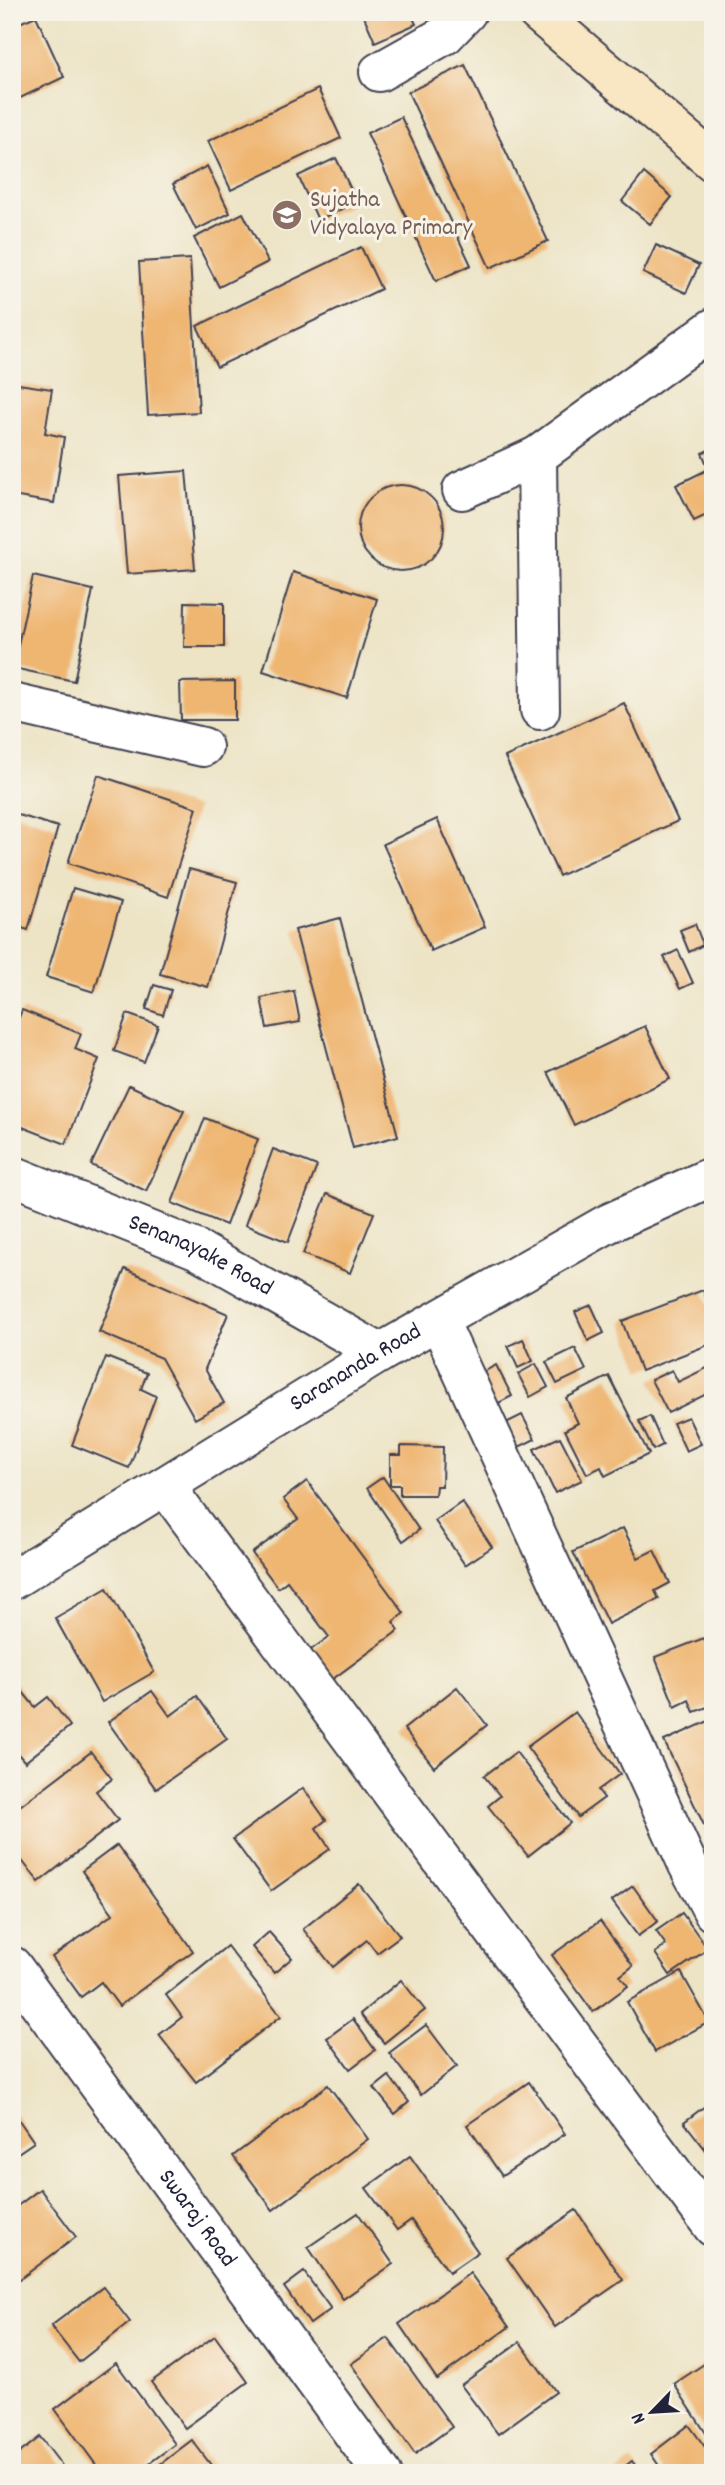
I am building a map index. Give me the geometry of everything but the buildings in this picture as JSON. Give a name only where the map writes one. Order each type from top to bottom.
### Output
[{"type":"street","points":[[379,72],[445,35],[467,12]]},
{"type":"street","points":[[537,12],[713,162]]},
{"type":"street","points":[[462,490],[537,456],[713,328]]},
{"type":"street","points":[[537,456],[540,710]]},
{"type":"street","points":[[12,703],[204,747]]},
{"type":"street","name":"Senanayake Road","points":[[12,1175],[196,1249],[380,1353]]},
{"type":"street","name":"Sarananda Road","points":[[12,1580],[380,1353],[607,1224],[713,1176]]},
{"type":"street","points":[[439,1321],[688,1866],[713,1912]]},
{"type":"street","points":[[165,1486],[713,2227]]},
{"type":"street","name":"Swaraj Road","points":[[12,1966],[382,2473]]},
{"type":"place","name":"Sujatha Vidyalaya Primary","points":[[287,215]]}]
